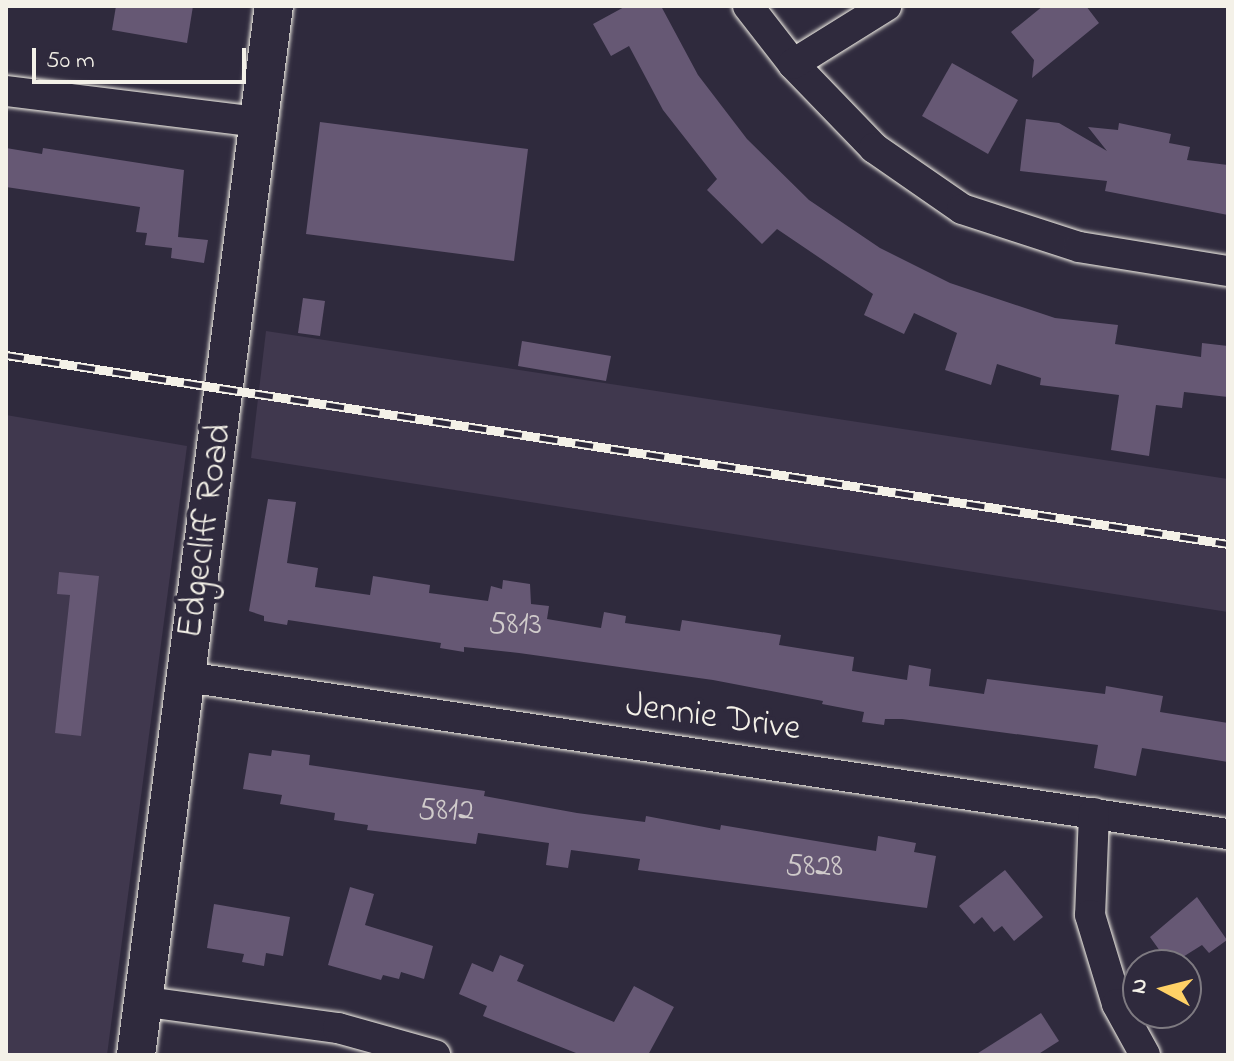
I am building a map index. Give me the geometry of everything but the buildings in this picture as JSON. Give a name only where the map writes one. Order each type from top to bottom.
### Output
[{"type":"street","name":"Edgecliff Road","points":[[136,1055],[147,1002],[274,6]]},
{"type":"street","points":[[748,6],[793,64],[874,148],[962,209],[1079,247],[1228,271]]},
{"type":"street","points":[[793,64],[886,6]]},
{"type":"street","points":[[6,91],[258,122]]},
{"type":"street","name":"Jennie Drive","points":[[187,677],[1228,834]]},
{"type":"street","points":[[1094,813],[1090,915],[1117,1004],[1145,1055]]},
{"type":"street","points":[[147,1002],[338,1028],[435,1055]]},
{"type":"shaded area","points":[[266,331],[1228,479],[1228,612],[251,458]]},
{"type":"shaded area","points":[[6,415],[187,446],[107,1055],[6,1055]]},
{"type":"railway","points":[[6,355],[1228,544]]}]
